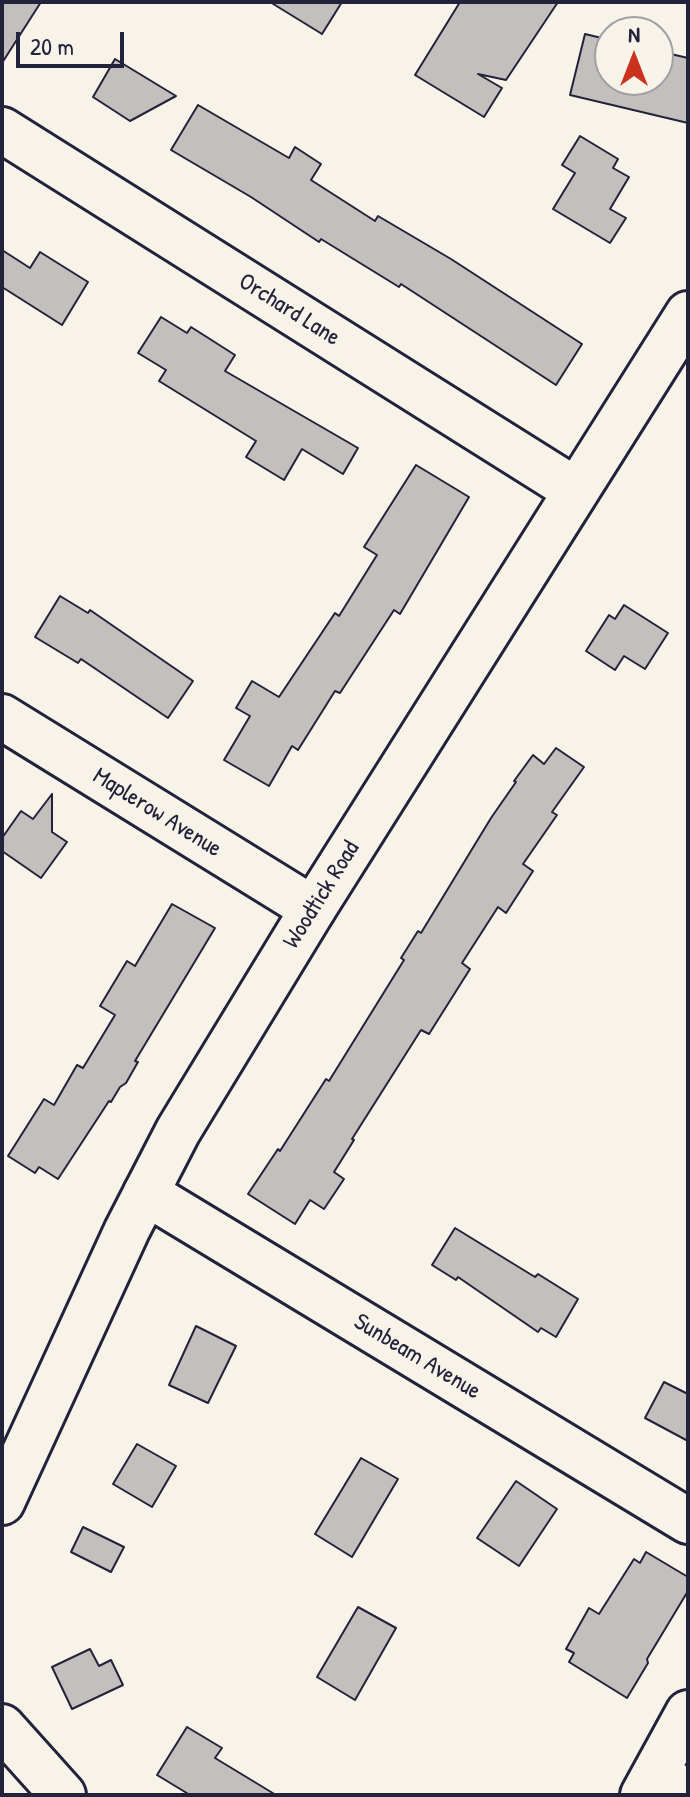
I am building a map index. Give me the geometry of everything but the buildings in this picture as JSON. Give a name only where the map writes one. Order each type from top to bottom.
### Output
[{"type":"street","name":"Orchard Lane","points":[[2,130],[575,490]]},
{"type":"street","name":"Woodtick Road","points":[[2,1502],[146,1193],[213,1072],[688,314]]},
{"type":"street","name":"Maplerow Avenue","points":[[2,717],[313,909]]},
{"type":"street","name":"Sunbeam Avenue","points":[[146,1193],[688,1521]]},
{"type":"street","points":[[662,1787],[688,1713]]},
{"type":"street","points":[[2,1727],[63,1795]]}]
